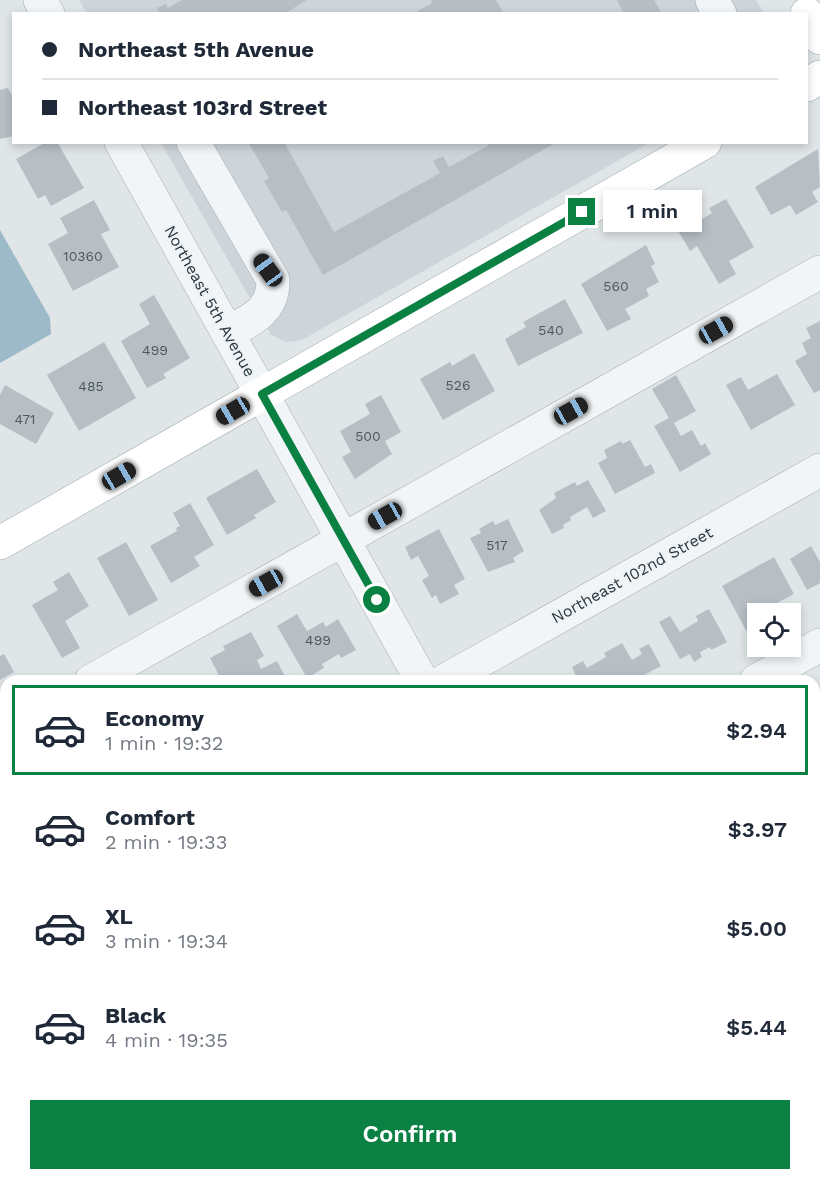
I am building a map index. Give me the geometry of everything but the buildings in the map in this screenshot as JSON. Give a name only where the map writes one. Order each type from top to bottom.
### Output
[{"type":"main road","points":[[808,16],[820,38]]},
{"type":"main road","points":[[0,543],[701,144]]},
{"type":"street","name":"Northeast 5th Avenue","points":[[122,144],[419,675]]},
{"type":"street","points":[[194,144],[273,280],[271,300],[263,312],[228,332]]},
{"type":"street","points":[[102,675],[820,272]]},
{"type":"street","name":"Northeast 102nd Street","points":[[455,675],[820,470]]},
{"type":"street","points":[[767,675],[820,645]]},
{"type":"shaded area","points":[[79,0],[756,0],[763,12],[86,12]]},
{"type":"shaded area","points":[[162,144],[647,144],[302,340],[286,342],[271,335]]},
{"type":"water","points":[[0,230],[50,318],[51,334],[0,363]]},
{"type":"route","points":[[377,600],[262,394],[582,212]]}]
